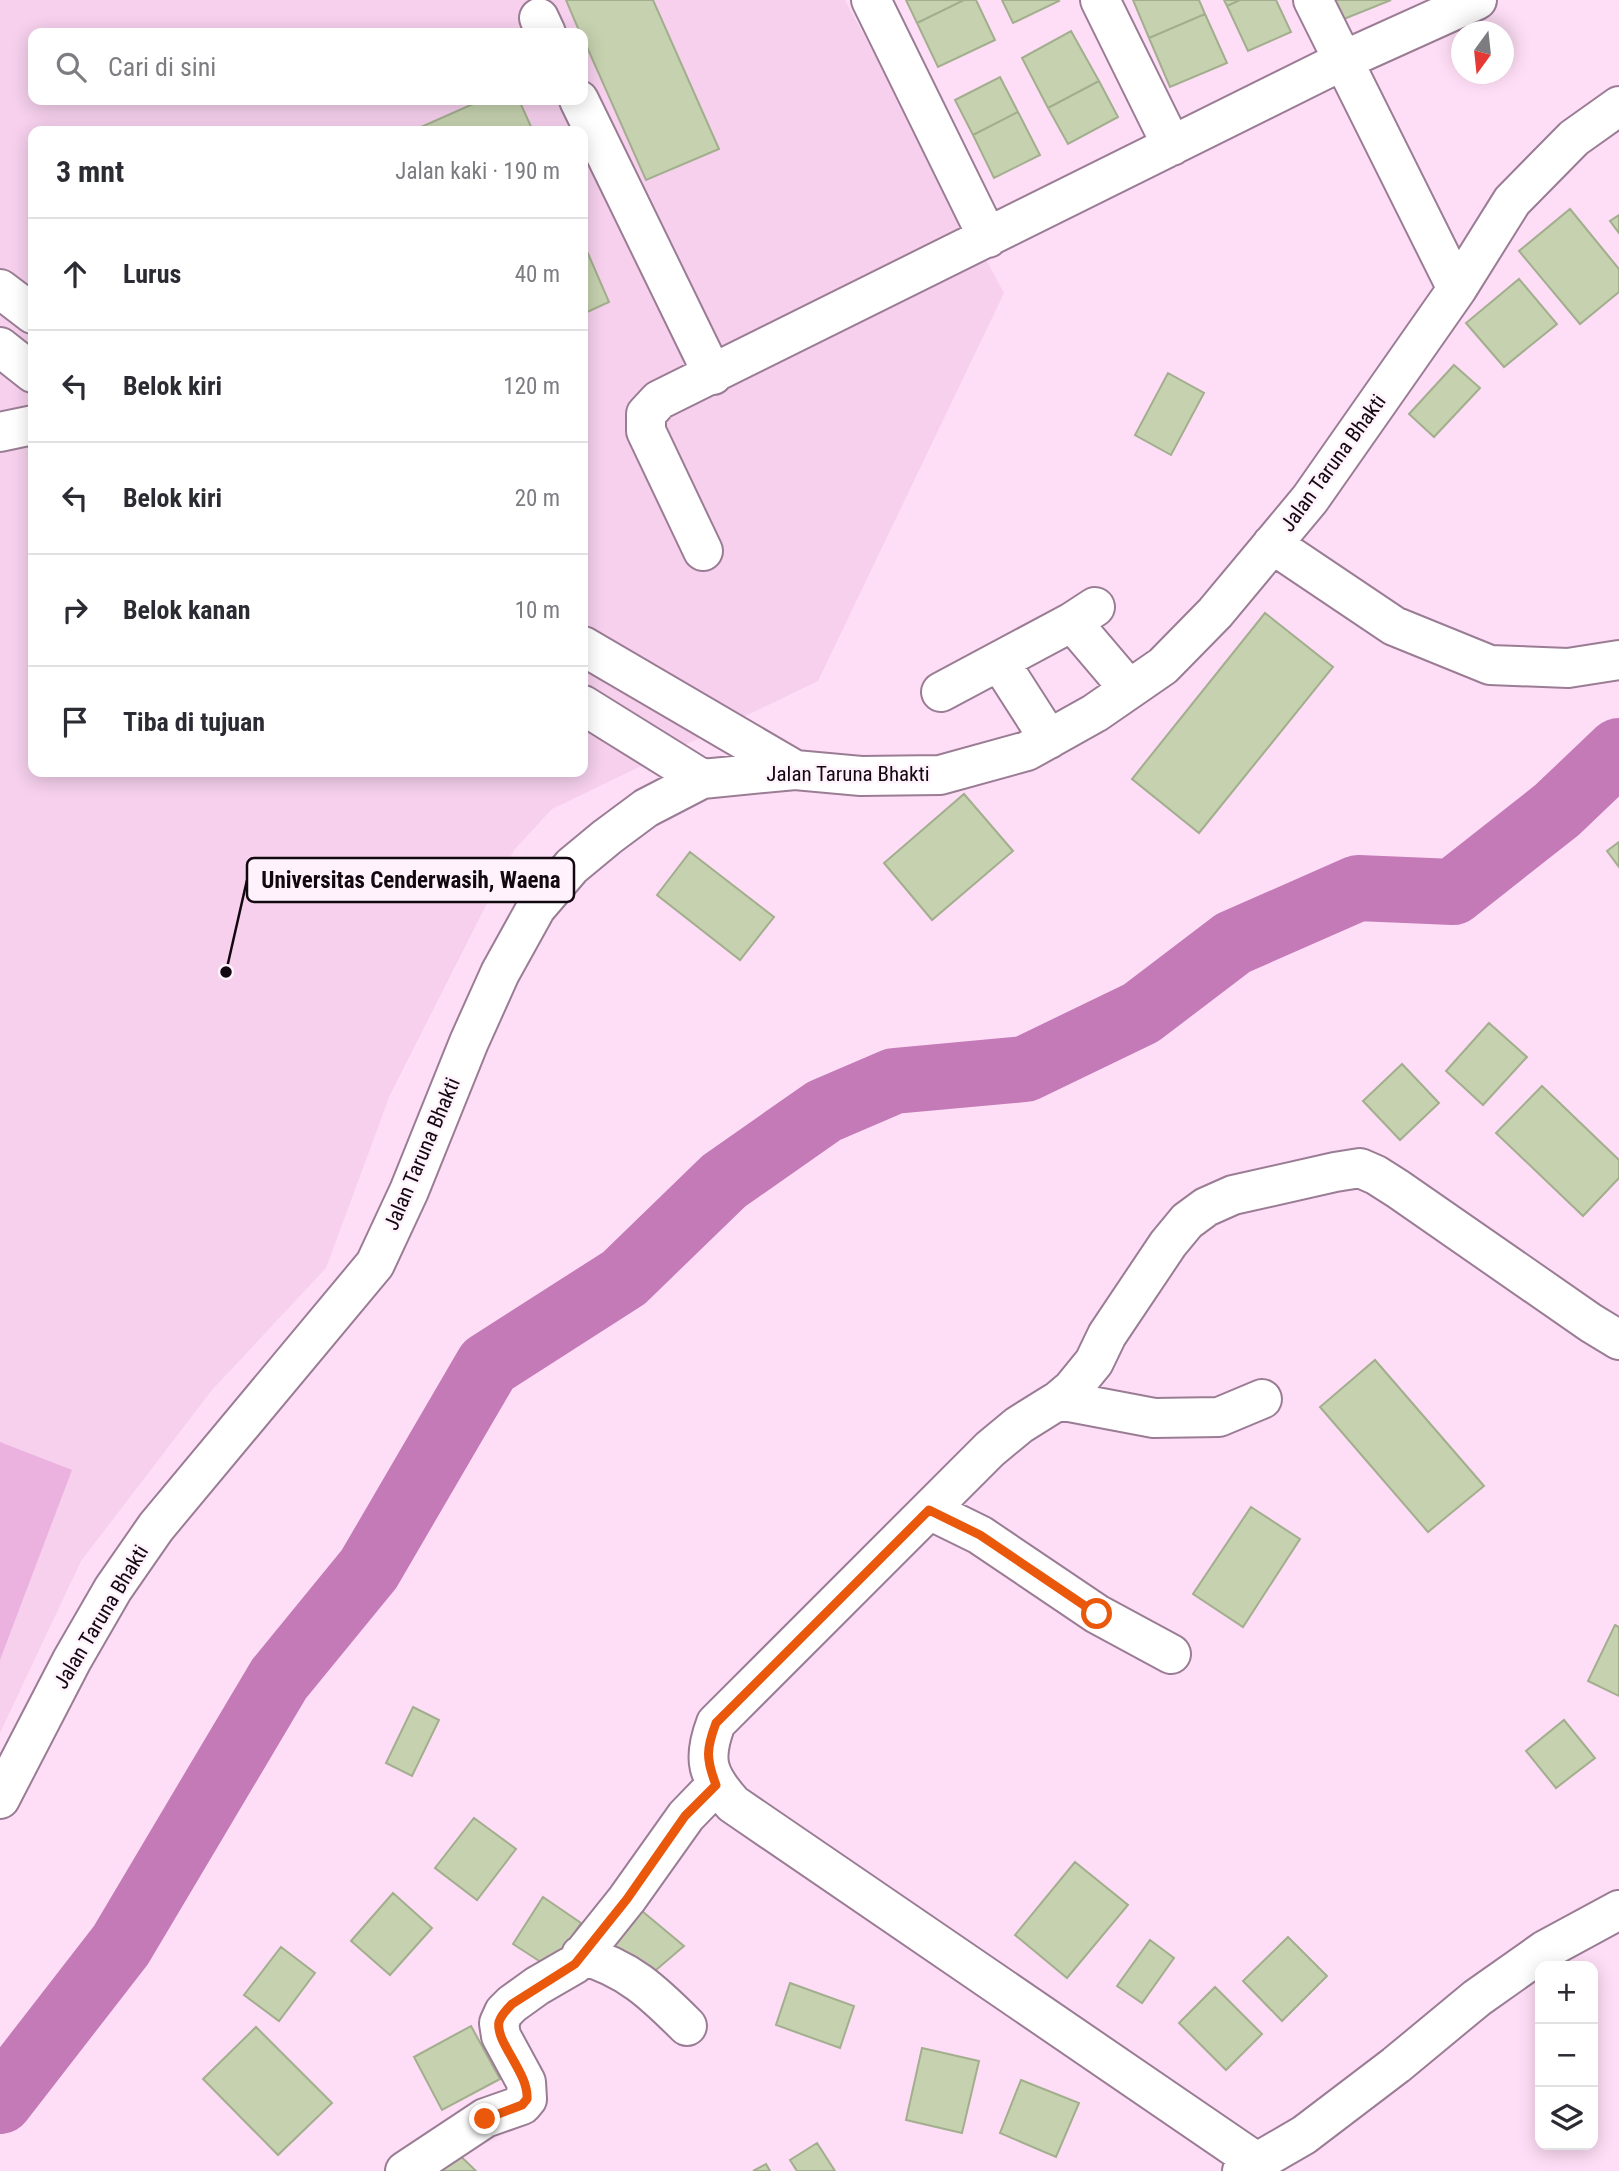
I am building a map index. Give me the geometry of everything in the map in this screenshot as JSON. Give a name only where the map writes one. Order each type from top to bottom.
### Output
[{"type":"street","points":[[871,0],[988,238]]},
{"type":"street","points":[[1100,0],[1172,146]]},
{"type":"street","points":[[1313,0],[1457,289]]},
{"type":"street","points":[[703,551],[646,431],[646,414],[659,400],[1342,61],[1477,0]]},
{"type":"street","points":[[581,105],[713,375]]},
{"type":"street","name":"Jalan Taruna Bhakti","points":[[0,1799],[72,1660],[113,1588],[156,1527],[375,1264],[410,1191],[469,1041],[500,973],[536,908],[572,866],[646,808],[702,779],[795,770],[861,776],[940,775],[1027,751],[1095,713],[1163,666],[1215,613],[1310,499],[1457,289],[1512,201],[1574,138],[1619,106]]},
{"type":"street","points":[[0,289],[28,310]]},
{"type":"street","points":[[0,347],[28,369]]},
{"type":"street","points":[[0,432],[28,426]]},
{"type":"street","points":[[1272,544],[1394,626],[1490,665],[1568,668],[1619,660]]},
{"type":"street","points":[[941,692],[1084,614],[1129,690]]},
{"type":"street","points":[[588,649],[795,770]]},
{"type":"street","points":[[999,661],[1049,739]]},
{"type":"street","points":[[588,708],[702,779]]},
{"type":"street","points":[[1619,1340],[1398,1189],[1360,1168],[1233,1195],[1206,1207],[1187,1221],[1168,1244],[1107,1335],[1094,1362],[1072,1389],[1019,1425],[990,1450],[716,1723],[709,1741],[708,1764],[716,1785],[733,1804],[1250,2167],[1304,2135],[1396,2065],[1477,1998],[1545,1950],[1619,1910]]},
{"type":"street","points":[[1059,1400],[1154,1418],[1219,1417],[1262,1399]]},
{"type":"street","points":[[929,1510],[980,1535],[1097,1614],[1171,1654]]},
{"type":"street","points":[[405,2171],[485,2119],[522,2105],[527,2099],[526,2082],[501,2036],[499,2023],[504,2012],[512,2004],[575,1964],[627,1899],[685,1816],[716,1785]]},
{"type":"street","points":[[581,1955],[603,1961],[630,1974],[687,2026]]},
{"type":"shaded area","points":[[0,0],[845,0],[1004,293],[818,681],[552,809],[514,850],[390,1095],[326,1268],[212,1390],[81,1561],[0,1733]]},
{"type":"shaded area","points":[[0,1442],[72,1470],[0,1660]]},
{"type":"building","points":[[566,0],[653,0],[719,149],[646,180],[588,49],[588,28],[578,28]]},
{"type":"building","points":[[906,0],[964,0],[917,23]]},
{"type":"building","points":[[964,0],[976,0],[995,40],[938,67],[917,23]]},
{"type":"building","points":[[1002,0],[1058,0],[1059,1],[1013,23]]},
{"type":"building","points":[[1133,0],[1199,0],[1205,14],[1149,38]]},
{"type":"building","points":[[1224,0],[1240,0],[1227,6]]},
{"type":"building","points":[[1240,0],[1276,0],[1291,32],[1248,51],[1227,6]]},
{"type":"building","points":[[1335,0],[1391,0],[1344,19]]},
{"type":"building","points":[[1205,14],[1227,63],[1170,87],[1149,38]]},
{"type":"building","points":[[1071,31],[1099,81],[1048,108],[1022,58]]},
{"type":"building","points":[[1000,77],[1018,112],[973,135],[955,100]]},
{"type":"building","points":[[1099,81],[1118,117],[1068,144],[1048,108]]},
{"type":"building","points":[[471,105],[521,105],[531,126],[423,126]]},
{"type":"building","points":[[1018,112],[1040,155],[994,178],[973,135]]},
{"type":"building","points":[[1570,209],[1619,269],[1619,292],[1580,324],[1519,251]]},
{"type":"building","points":[[1619,215],[1619,233],[1610,221]]},
{"type":"building","points":[[588,254],[609,302],[588,312]]},
{"type":"building","points":[[1519,279],[1557,324],[1504,367],[1466,323]]},
{"type":"building","points":[[1454,365],[1480,388],[1434,437],[1409,414]]},
{"type":"building","points":[[1168,373],[1204,393],[1171,455],[1135,435]]},
{"type":"building","points":[[1265,613],[1333,667],[1199,833],[1132,779]]},
{"type":"building","points":[[964,794],[1013,851],[932,920],[884,863]]},
{"type":"building","points":[[1619,842],[1619,867],[1607,851]]},
{"type":"building","points":[[690,852],[774,917],[740,960],[657,895]]},
{"type":"building","points":[[1489,1023],[1527,1057],[1483,1105],[1446,1071]]},
{"type":"building","points":[[1402,1064],[1439,1103],[1400,1140],[1363,1101]]},
{"type":"building","points":[[1542,1086],[1619,1160],[1619,1178],[1583,1216],[1496,1133]]},
{"type":"building","points":[[1375,1360],[1484,1486],[1428,1532],[1320,1407]]},
{"type":"building","points":[[1251,1507],[1300,1539],[1243,1627],[1193,1594]]},
{"type":"building","points":[[1615,1625],[1619,1627],[1619,1696],[1588,1681]]},
{"type":"building","points":[[413,1707],[439,1720],[412,1776],[386,1763]]},
{"type":"building","points":[[1564,1720],[1595,1758],[1556,1788],[1526,1751]]},
{"type":"building","points":[[474,1818],[516,1849],[477,1900],[435,1868]]},
{"type":"building","points":[[1075,1862],[1128,1905],[1067,1978],[1015,1935]]},
{"type":"building","points":[[393,1893],[432,1928],[390,1975],[351,1941]]},
{"type":"building","points":[[543,1897],[581,1923],[550,1968],[513,1944]]},
{"type":"building","points":[[642,1911],[684,1946],[649,1976],[608,1941]]},
{"type":"building","points":[[1288,1937],[1327,1976],[1282,2021],[1243,1981]]},
{"type":"building","points":[[1150,1940],[1174,1958],[1142,2003],[1117,1986]]},
{"type":"building","points":[[281,1947],[315,1973],[279,2021],[244,1995]]},
{"type":"building","points":[[790,1983],[854,2006],[840,2048],[776,2025]]},
{"type":"building","points":[[1215,1987],[1262,2034],[1226,2070],[1179,2023]]},
{"type":"building","points":[[471,2026],[500,2079],[442,2110],[414,2057]]},
{"type":"building","points":[[256,2027],[332,2103],[278,2155],[203,2079]]},
{"type":"building","points":[[922,2048],[979,2061],[962,2133],[906,2120]]},
{"type":"building","points":[[1021,2080],[1079,2103],[1056,2157],[1000,2133]]},
{"type":"building","points":[[817,2143],[835,2171],[797,2171],[790,2160]]},
{"type":"building","points":[[449,2145],[476,2171],[424,2171]]},
{"type":"building","points":[[766,2164],[770,2171],[753,2171]]},
{"type":"waterway","points":[[0,2101],[121,1945],[279,1679],[369,1569],[488,1365],[624,1278],[724,1181],[824,1111],[894,1081],[1025,1069],[1141,1013],[1233,943],[1358,888],[1453,892],[1557,810],[1619,751]]},
{"type":"place","name":"Universitas Cenderwasih, Waena","points":[[226,972]]},
{"type":"route","points":[[485,2119],[522,2105],[528,2095],[526,2082],[501,2036],[499,2023],[504,2012],[537,1986],[575,1964],[627,1899],[685,1816],[716,1785],[708,1764],[709,1741],[716,1723],[929,1510],[980,1535],[1097,1614]]}]
